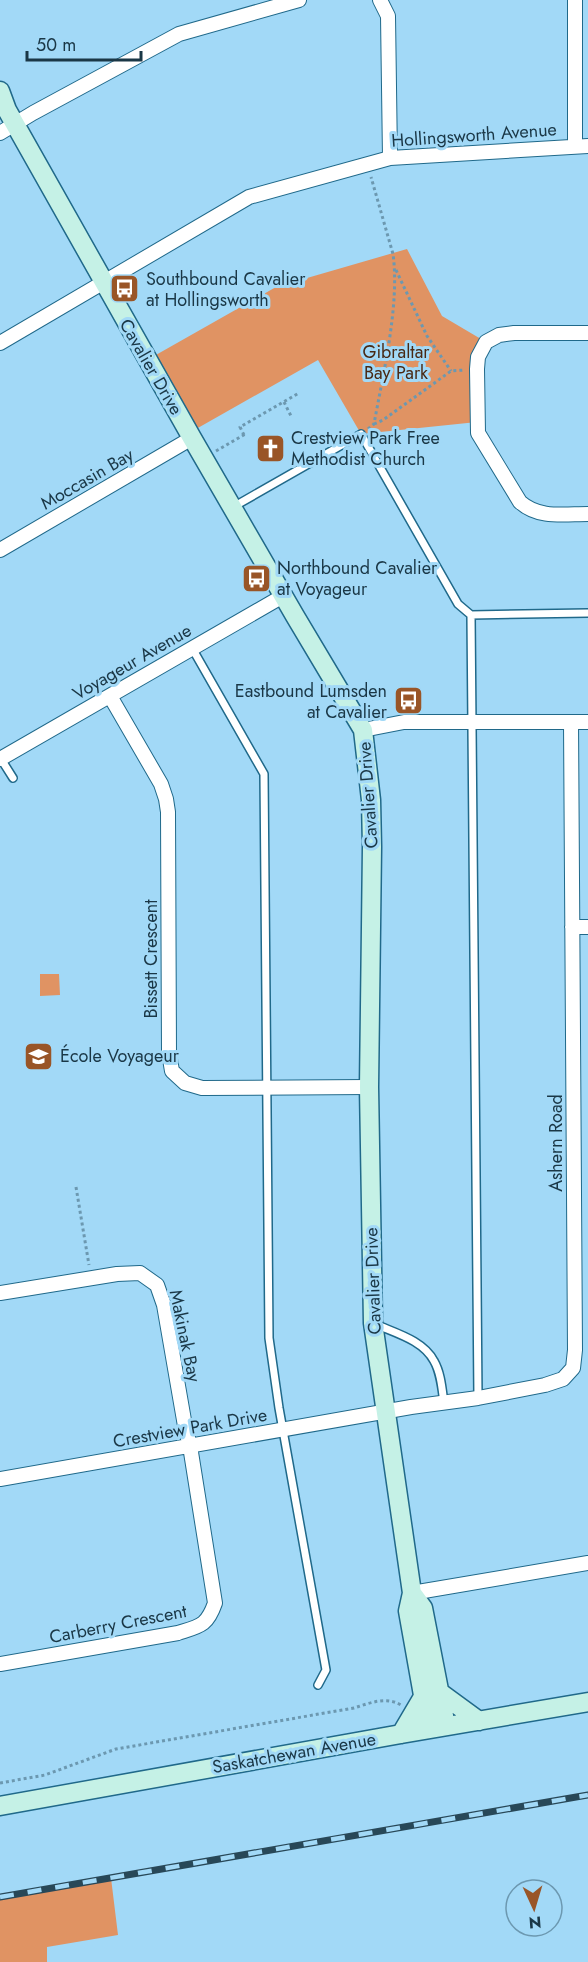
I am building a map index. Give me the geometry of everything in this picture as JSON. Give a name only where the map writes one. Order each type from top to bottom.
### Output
[{"type":"street","points":[[8,129],[33,112],[179,34],[299,0]]},
{"type":"street","points":[[380,0],[388,16],[390,158]]},
{"type":"street","points":[[575,0],[581,146]]},
{"type":"street","name":"Cavalier Drive","points":[[0,91],[7,110],[8,129],[104,283],[232,508],[363,730],[371,800],[372,847],[369,1088],[373,1323],[412,1593],[408,1611],[431,1693],[438,1728]]},
{"type":"street","name":"Hollingsworth Avenue","points":[[0,343],[249,197],[390,158],[581,146]]},
{"type":"street","points":[[588,333],[499,335],[486,342],[478,357],[477,369],[478,433],[520,502],[529,510],[546,514],[588,514]]},
{"type":"street","name":"Moccasin Bay","points":[[0,550],[192,438]]},
{"type":"street","name":"Voyageur Avenue","points":[[1,759],[283,596]]},
{"type":"street","name":"Bissett Crescent","points":[[110,696],[160,784],[166,799],[172,1071],[185,1083],[202,1088],[369,1088]]},
{"type":"street","points":[[363,730],[404,722],[588,722]]},
{"type":"street","name":"Ashern Road","points":[[386,1412],[545,1385],[563,1379],[573,1368],[575,1338],[571,723]]},
{"type":"street","points":[[572,927],[588,927]]},
{"type":"street","name":"Makinak Bay","points":[[0,1293],[92,1278],[140,1273],[157,1286],[164,1305],[190,1446]]},
{"type":"street","name":"Crestview Park Drive","points":[[0,1479],[386,1412]]},
{"type":"street","name":"Carberry Crescent","points":[[0,1664],[178,1633],[201,1625],[210,1617],[215,1603],[190,1446]]},
{"type":"street","points":[[412,1593],[588,1563]]},
{"type":"street","points":[[401,1734],[431,1693],[479,1721]]},
{"type":"street","name":"Saskatchewan Avenue","points":[[0,1806],[588,1702]]},
{"type":"lane","points":[[232,508],[361,434],[458,604],[471,615],[588,613]]},
{"type":"lane","points":[[471,615],[478,1398]]},
{"type":"lane","points":[[192,648],[264,774],[269,1338],[326,1670],[318,1685]]},
{"type":"lane","points":[[1,759],[13,778]]},
{"type":"lane","points":[[373,1323],[423,1347],[434,1360],[444,1402]]},
{"type":"path","points":[[367,165],[395,267],[391,319],[374,424]]},
{"type":"path","points":[[395,267],[427,336],[450,371]]},
{"type":"path","points":[[361,434],[450,371],[477,369]]},
{"type":"path","points":[[204,458],[245,434],[240,427],[299,393]]},
{"type":"path","points":[[284,402],[291,416]]},
{"type":"path","points":[[76,1187],[92,1278]]},
{"type":"path","points":[[0,1783],[45,1775],[116,1749],[354,1708],[377,1701],[395,1701],[406,1707]]},
{"type":"green space","name":"Gibraltar Bay Park","points":[[407,249],[442,316],[486,342],[477,422],[361,434],[318,360],[189,433],[147,360],[276,287]]},
{"type":"green space","points":[[40,974],[59,974],[60,995],[40,996]]},
{"type":"green space","points":[[111,1878],[118,1935],[47,1947],[47,1962],[0,1962],[0,1897]]},
{"type":"railway","points":[[0,1897],[588,1795]]},
{"type":"place","name":"Southbound Cavalier at Hollingsworth","points":[[125,289]]},
{"type":"place","name":"Crestview Park Free Methodist Church","points":[[270,448]]},
{"type":"place","name":"Northbound Cavalier at Voyageur","points":[[256,578]]},
{"type":"place","name":"Eastbound Lumsden at Cavalier","points":[[408,701]]},
{"type":"place","name":"École Voyageur","points":[[39,1056]]}]
